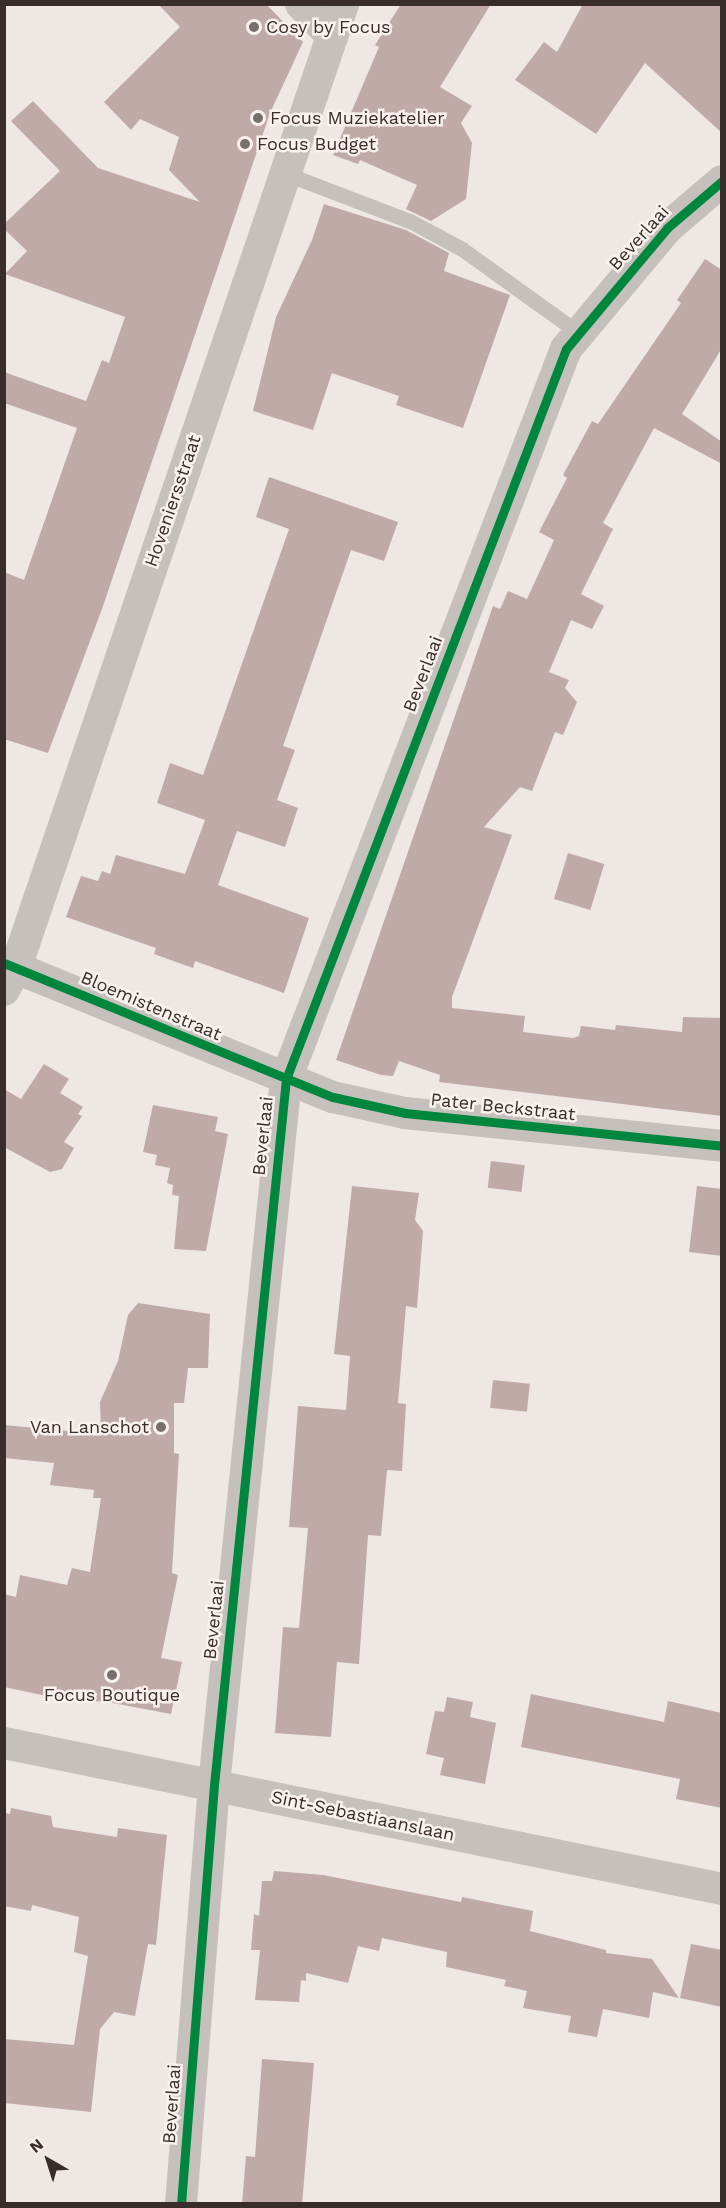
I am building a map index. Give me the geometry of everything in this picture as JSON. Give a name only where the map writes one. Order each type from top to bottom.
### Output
[{"type":"street","points":[[301,4],[332,36]]},
{"type":"street","name":"Hoveniersstraat","points":[[8,973],[342,4]]},
{"type":"street","name":"Beverlaai","points":[[181,2204],[214,1785],[286,1079],[566,349],[667,228],[722,181]]},
{"type":"street","name":"Bloemistenstraat","points":[[8,973],[286,1079]]},
{"type":"street","name":"Pater Beckstraat","points":[[286,1079],[333,1097],[405,1113],[722,1146]]},
{"type":"street","name":"Sint-Sebastiaanslaan","points":[[4,1743],[722,1889]]},
{"type":"lane","points":[[284,173],[410,220],[451,243],[579,333]]},
{"type":"building","points":[[158,4],[266,4],[303,42],[270,113],[102,609],[48,753],[4,739],[4,572],[24,580],[77,428],[4,403],[4,372],[86,401],[102,360],[109,363],[125,317],[5,274],[27,251],[4,229],[4,224],[60,171],[11,121],[33,101],[98,168],[200,202],[169,170],[179,137],[140,119],[131,130],[104,102],[180,27]]},
{"type":"building","points":[[401,4],[491,4],[440,87],[472,106],[461,123],[472,143],[466,199],[431,221],[406,209],[417,185],[360,160],[358,164],[333,155],[379,47],[375,45]]},
{"type":"building","points":[[583,4],[722,4],[722,133],[645,63],[596,134],[515,80],[544,42],[557,52]]},
{"type":"building","points":[[324,204],[406,230],[449,253],[444,271],[510,295],[463,428],[396,405],[399,396],[332,373],[313,430],[253,411],[276,317],[312,240]]},
{"type":"building","points":[[705,259],[722,270],[722,348],[682,414],[722,442],[722,464],[654,428],[603,523],[613,529],[581,594],[604,606],[592,629],[571,620],[549,672],[569,680],[565,688],[577,702],[563,735],[555,732],[532,791],[520,787],[484,827],[512,835],[452,997],[452,1008],[525,1016],[523,1032],[573,1038],[579,1036],[581,1026],[615,1030],[616,1025],[682,1032],[683,1017],[722,1018],[722,1116],[439,1082],[440,1075],[399,1061],[393,1076],[381,1075],[336,1060],[493,606],[500,609],[508,591],[527,599],[554,540],[539,532],[567,478],[563,475],[592,421],[598,424],[681,303],[677,300]]},
{"type":"building","points":[[269,477],[398,522],[384,561],[351,550],[283,746],[295,750],[277,800],[298,808],[285,847],[237,831],[218,885],[309,918],[284,993],[195,961],[193,968],[154,954],[156,948],[66,917],[81,876],[98,881],[102,871],[110,874],[116,855],[185,874],[205,820],[157,803],[170,763],[203,775],[289,529],[256,517]]},
{"type":"building","points":[[568,853],[604,864],[590,910],[554,899]]},
{"type":"building","points":[[44,1064],[69,1079],[60,1093],[83,1107],[78,1114],[82,1116],[64,1142],[74,1148],[62,1169],[50,1172],[4,1147],[4,1089],[21,1099]]},
{"type":"building","points":[[153,1105],[218,1117],[215,1131],[228,1134],[206,1251],[174,1249],[179,1196],[172,1195],[173,1185],[167,1183],[170,1168],[155,1165],[157,1155],[143,1152]]},
{"type":"building","points":[[491,1161],[525,1165],[521,1192],[488,1188]]},
{"type":"building","points":[[352,1186],[419,1193],[415,1220],[423,1231],[417,1308],[406,1306],[398,1403],[406,1404],[402,1471],[387,1470],[381,1536],[368,1535],[359,1664],[337,1662],[331,1737],[275,1733],[283,1627],[299,1628],[308,1528],[289,1527],[298,1406],[346,1410],[350,1356],[334,1354]]},
{"type":"building","points":[[697,1186],[722,1189],[722,1256],[689,1252]]},
{"type":"building","points":[[138,1303],[210,1314],[208,1368],[188,1368],[184,1403],[174,1403],[174,1453],[179,1454],[172,1573],[178,1575],[161,1658],[182,1662],[171,1714],[102,1701],[80,1703],[4,1687],[4,1594],[16,1597],[20,1575],[67,1585],[72,1568],[90,1572],[101,1498],[93,1498],[94,1490],[50,1485],[54,1463],[4,1458],[4,1425],[101,1434],[100,1402],[118,1361],[128,1315]]},
{"type":"building","points":[[493,1380],[530,1384],[527,1412],[490,1408]]},
{"type":"building","points":[[531,1694],[664,1722],[668,1701],[722,1713],[722,1808],[676,1799],[680,1779],[521,1747]]},
{"type":"building","points":[[447,1697],[473,1702],[470,1717],[496,1723],[485,1784],[440,1775],[444,1758],[426,1754],[435,1711],[444,1712]]},
{"type":"building","points":[[11,1808],[51,1816],[53,1827],[117,1837],[118,1828],[167,1835],[156,1945],[148,1944],[135,2016],[114,2012],[100,2029],[91,2112],[4,2103],[4,2039],[74,2045],[88,1956],[74,1952],[79,1917],[32,1905],[31,1911],[4,1906],[4,1813],[10,1814]]},
{"type":"building","points":[[274,1871],[323,1875],[461,1902],[462,1897],[533,1911],[530,1931],[606,1950],[606,1953],[652,1959],[679,1998],[653,1992],[649,2018],[603,2009],[597,2037],[568,2032],[571,2016],[523,2008],[527,1991],[504,1986],[506,1980],[446,1967],[447,1952],[382,1938],[379,1951],[358,1946],[348,1983],[306,1973],[306,1981],[301,1980],[299,2002],[255,2000],[260,1950],[251,1950],[254,1914],[259,1916],[262,1881],[272,1881]]},
{"type":"building","points":[[691,1944],[722,1950],[722,2007],[680,1998]]},
{"type":"building","points":[[262,2059],[314,2063],[302,2204],[242,2204],[246,2156],[255,2157]]},
{"type":"cycle path","points":[[181,2204],[214,1785],[286,1079],[566,349],[667,228],[722,181]]},
{"type":"cycle path","points":[[4,963],[333,1097],[405,1113],[722,1146]]},
{"type":"place","name":"Cosy by Focus","points":[[254,27]]},
{"type":"place","name":"Focus Muziekatelier","points":[[258,118]]},
{"type":"place","name":"Focus Budget","points":[[245,144]]},
{"type":"place","name":"Van Lanschot","points":[[161,1427]]},
{"type":"place","name":"Focus Boutique","points":[[112,1675]]}]
